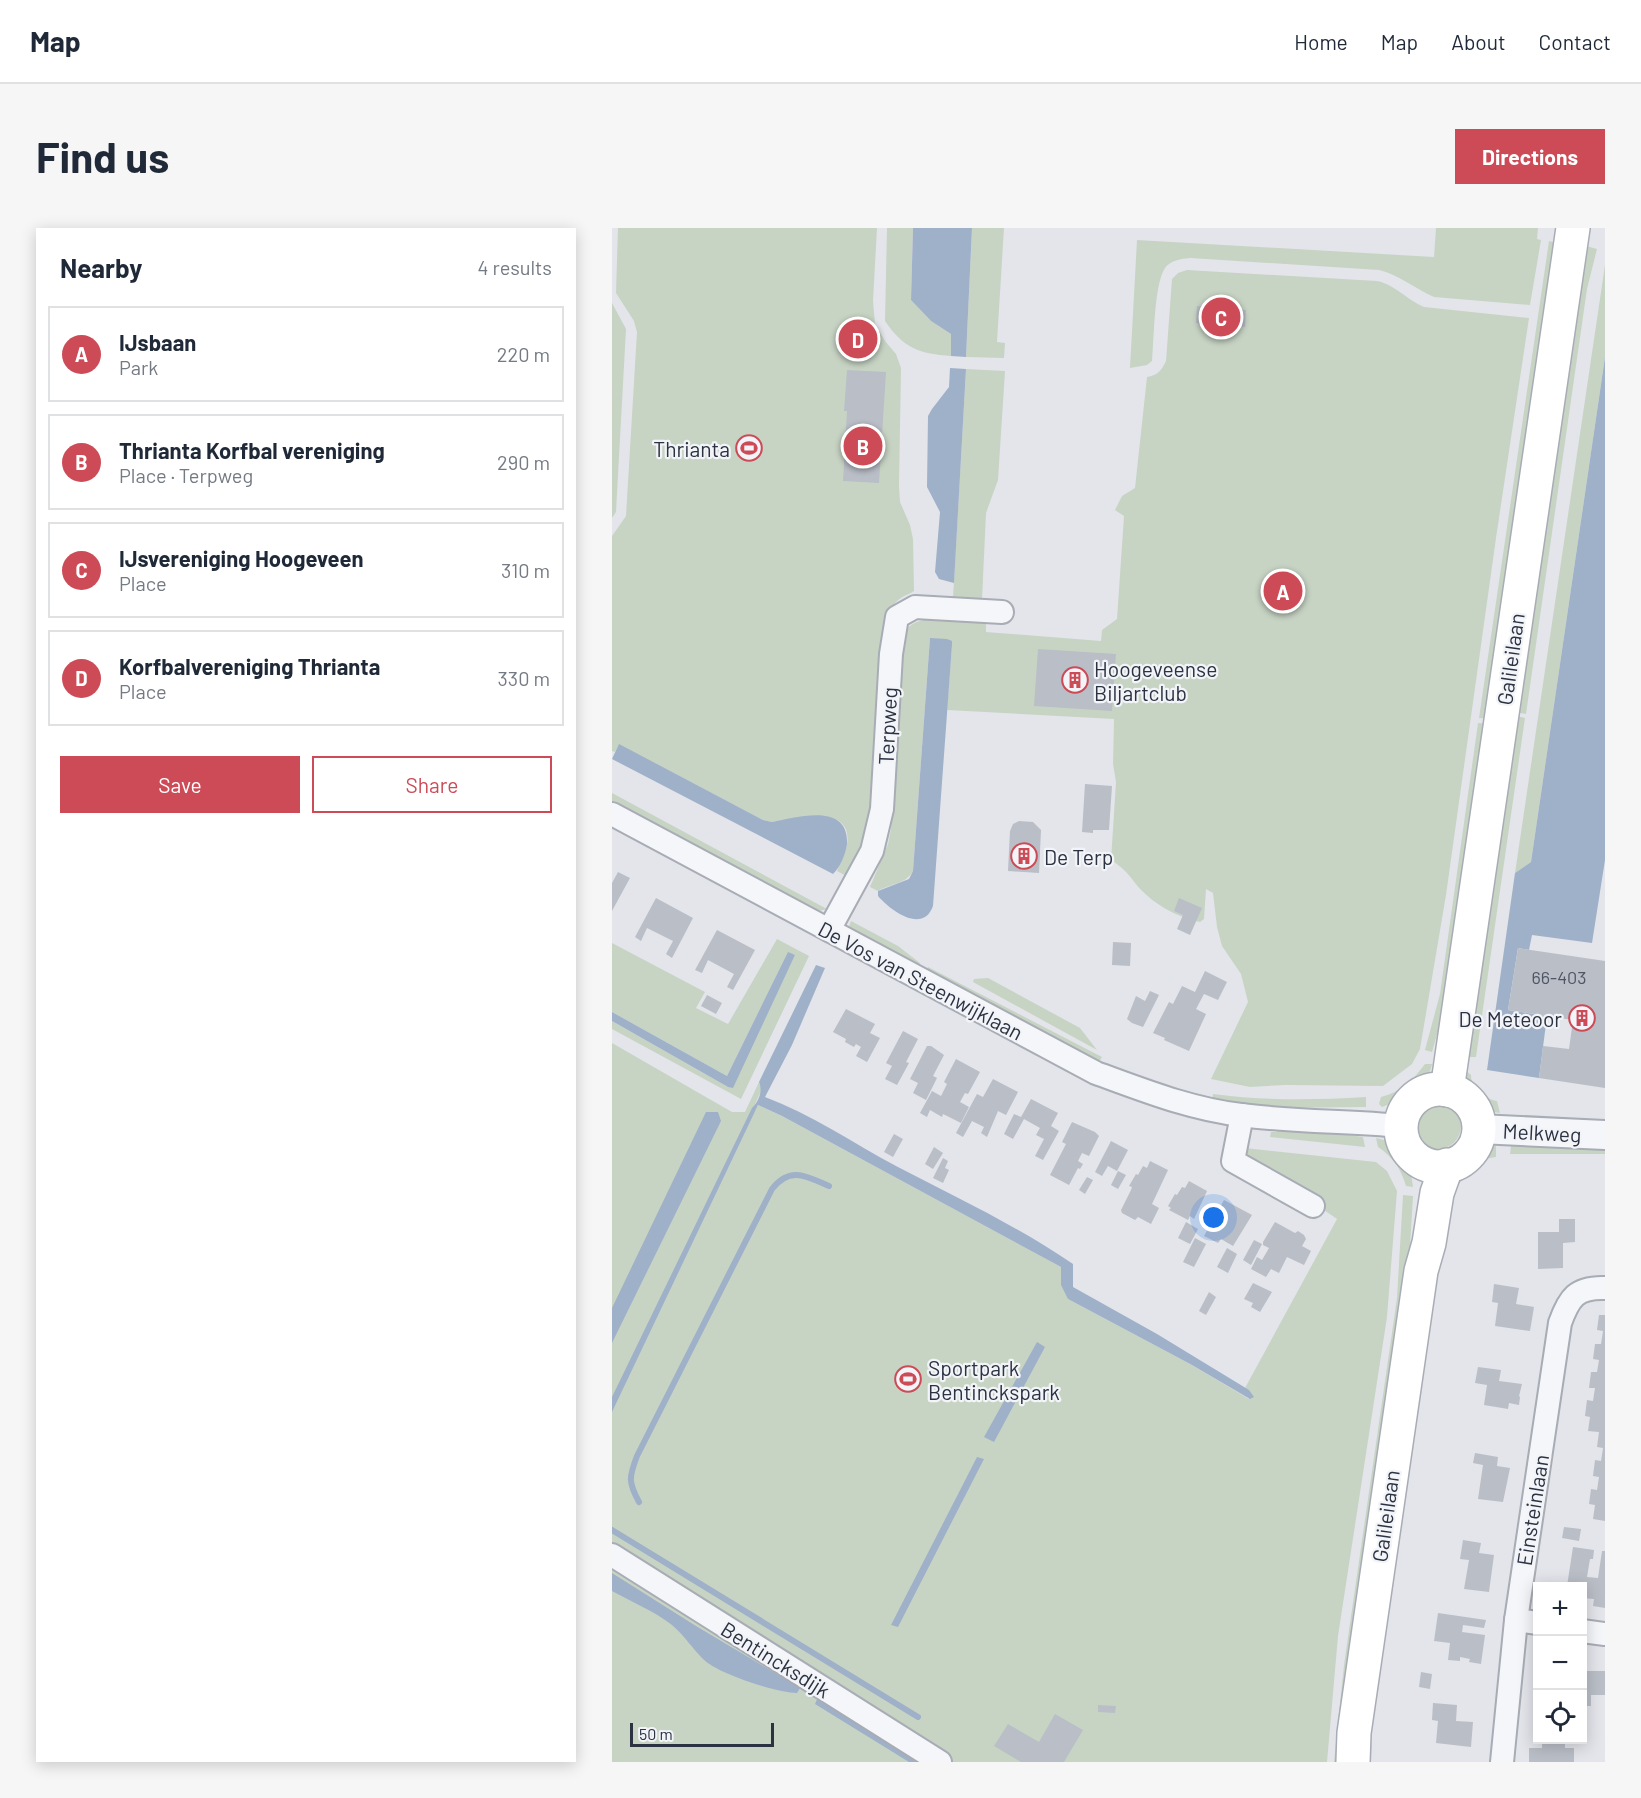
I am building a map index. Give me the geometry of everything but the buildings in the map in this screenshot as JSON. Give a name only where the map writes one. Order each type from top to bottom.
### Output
[{"type":"main road","name":"Galileilaan","points":[[1447,1090],[1574,228]]},
{"type":"main road","points":[[1436,1089],[1447,1090],[1467,1099],[1478,1118],[1479,1129],[1473,1149],[1457,1163],[1433,1163],[1407,1149],[1401,1126],[1403,1116],[1416,1098],[1436,1089]]},
{"type":"main road","name":"Galileilaan","points":[[1353,1762],[1354,1733],[1421,1271],[1429,1243],[1437,1193],[1433,1163]]},
{"type":"street","name":"Terpweg","points":[[829,930],[872,851],[882,809],[891,654],[897,617],[915,607],[1002,612]]},
{"type":"street","name":"De Vos van Steenwijklaan","points":[[612,814],[1096,1073],[1164,1098],[1211,1110],[1242,1115],[1401,1126]]},
{"type":"street","points":[[1242,1115],[1233,1161],[1313,1206]]},
{"type":"street","name":"Melkweg","points":[[1479,1129],[1605,1136]]},
{"type":"street","name":"Einsteinlaan","points":[[1502,1762],[1527,1622],[1560,1323],[1568,1301],[1587,1288],[1605,1288]]},
{"type":"street","name":"Bentincksdijk","points":[[612,1555],[940,1762]]},
{"type":"street","points":[[1587,1632],[1605,1634]]},
{"type":"green space","points":[[618,228],[877,228],[873,301],[875,324],[896,354],[901,368],[899,486],[900,502],[910,525],[913,539],[914,591],[896,602],[887,616],[884,627],[871,823],[850,878],[837,871],[846,849],[847,834],[843,824],[834,819],[809,816],[772,822],[763,820],[619,745],[615,752],[612,751],[612,536],[626,516],[637,332],[634,321],[616,293]]},
{"type":"green space","points":[[887,228],[913,228],[911,300],[931,321],[951,334],[951,356],[913,348],[899,338],[885,321]]},
{"type":"green space","points":[[972,228],[1004,228],[997,342],[1005,343],[1004,358],[966,357]]},
{"type":"green space","points":[[1436,228],[1538,228],[1537,239],[1541,240],[1530,305],[1434,297],[1394,275],[1379,270],[1183,259],[1167,265],[1161,276],[1152,361],[1147,365],[1130,368],[1137,240],[1434,257]]},
{"type":"green space","points":[[1549,241],[1557,243],[1491,719],[1479,718]]},
{"type":"green space","points":[[1586,246],[1597,249],[1587,289],[1526,714],[1514,712]]},
{"type":"green space","points":[[1605,265],[1605,357],[1531,862],[1515,873]]},
{"type":"green space","points":[[1187,270],[1377,281],[1390,286],[1424,307],[1529,318],[1446,895],[1420,1049],[1412,1064],[1383,1086],[1250,1087],[1211,1079],[1248,1002],[1241,974],[1222,946],[1213,893],[1206,889],[1204,919],[1200,922],[1191,920],[1156,903],[1111,860],[1116,782],[1113,764],[1114,719],[947,710],[952,645],[930,638],[913,871],[906,879],[878,891],[870,887],[888,844],[891,829],[901,646],[905,632],[911,625],[930,619],[966,619],[986,621],[986,632],[1101,641],[1102,630],[1117,619],[1124,516],[1115,510],[1122,496],[1135,488],[1147,377],[1159,372],[1166,361],[1172,279],[1178,273]]},
{"type":"green space","points":[[612,303],[626,329],[616,512],[612,518]]},
{"type":"green space","points":[[966,369],[1005,371],[998,480],[986,513],[982,600],[953,598]]},
{"type":"green space","points":[[1513,715],[1525,718],[1476,1057],[1466,1057]]},
{"type":"green space","points":[[1478,723],[1489,724],[1444,1010],[1432,1052],[1425,1050],[1440,994]]},
{"type":"green space","points":[[612,793],[827,909],[819,911],[612,803]]},
{"type":"green space","points":[[851,921],[898,946],[920,963],[918,967],[852,935],[849,927]]},
{"type":"green space","points":[[777,939],[809,956],[741,1099],[612,1029],[612,1021],[728,1087],[795,955],[788,953],[727,1076],[612,1012],[612,943],[705,992],[696,1008],[728,1024]]},
{"type":"green space","points":[[928,967],[1102,1057],[1099,1062],[927,970]]},
{"type":"green space","points":[[988,978],[1080,1028],[1097,1050],[973,982],[974,979]]},
{"type":"green space","name":"Sportpark Bentinckspark","points":[[612,1043],[732,1112],[745,1112],[759,1082],[762,1089],[751,1113],[754,1113],[758,1105],[782,1116],[1061,1267],[1068,1299],[1192,1365],[1249,1399],[1245,1388],[1337,1219],[1321,1208],[1323,1201],[1244,1157],[1245,1148],[1376,1162],[1387,1171],[1397,1191],[1387,1317],[1338,1636],[1327,1762],[612,1762]]},
{"type":"green space","points":[[1425,1064],[1432,1064],[1420,1085],[1389,1104],[1382,1107],[1379,1104],[1381,1097],[1406,1085]]},
{"type":"green space","points":[[1464,1069],[1471,1075],[1473,1085],[1479,1092],[1497,1101],[1500,1113],[1486,1110],[1478,1103],[1468,1086]]},
{"type":"green space","points":[[1213,1094],[1290,1099],[1366,1097],[1366,1107],[1274,1108],[1212,1100]]},
{"type":"green space","points":[[1438,1103],[1454,1110],[1461,1126],[1454,1142],[1438,1149],[1422,1142],[1415,1126],[1422,1110]]},
{"type":"green space","points":[[1277,1128],[1316,1130],[1363,1137],[1365,1147],[1270,1137],[1271,1132],[1277,1132]]},
{"type":"green space","points":[[1376,1138],[1392,1144],[1403,1155],[1410,1170],[1413,1187],[1406,1186],[1402,1174],[1392,1159],[1378,1147]]},
{"type":"green space","points":[[1605,1145],[1605,1154],[1510,1154],[1511,1146]]},
{"type":"green space","points":[[1496,1146],[1496,1157],[1478,1164],[1455,1189],[1454,1170],[1485,1148]]},
{"type":"green space","points":[[1403,1195],[1413,1196],[1407,1297],[1343,1762],[1334,1762],[1344,1665],[1397,1298]]},
{"type":"green space","points":[[1442,1202],[1452,1204],[1438,1270],[1372,1729],[1371,1762],[1364,1762]]},
{"type":"water","points":[[913,228],[972,228],[966,357],[951,356],[951,334],[931,321],[911,300]]},
{"type":"water","points":[[1605,357],[1605,860],[1592,943],[1532,935],[1529,950],[1518,948],[1508,1010],[1547,1016],[1539,1078],[1487,1070],[1515,873],[1531,862]]},
{"type":"water","points":[[950,368],[966,369],[954,583],[939,579],[935,572],[940,512],[927,487],[928,416],[949,387]]},
{"type":"water","points":[[930,638],[947,639],[952,641],[952,645],[933,906],[928,914],[915,919],[891,908],[878,896],[878,891],[909,879],[913,871]]},
{"type":"water","points":[[619,744],[763,820],[772,822],[820,815],[831,817],[840,822],[845,831],[847,844],[840,864],[833,874],[612,759]]},
{"type":"water","points":[[788,952],[795,955],[733,1088],[612,1021],[612,1012],[727,1076]]},
{"type":"water","points":[[816,965],[825,968],[792,1045],[765,1097],[815,1120],[1052,1250],[1073,1264],[1073,1287],[1157,1334],[1249,1390],[1254,1397],[1250,1399],[1192,1365],[1068,1299],[1061,1285],[1061,1267],[758,1105],[612,1412],[612,1397],[758,1099],[761,1089],[759,1082]]},
{"type":"water","points":[[706,1112],[718,1112],[721,1121],[612,1343],[612,1308]]},
{"type":"water","points":[[1037,1342],[1045,1347],[994,1442],[984,1437]]},
{"type":"water","points":[[977,1457],[984,1459],[898,1627],[891,1625]]},
{"type":"water","points":[[612,1573],[800,1688],[797,1693],[747,1681],[710,1665],[672,1625],[612,1591]]},
{"type":"water","points":[[818,1697],[923,1762],[909,1762],[815,1704]]},
{"type":"waterway","points":[[639,1502],[631,1479],[637,1456],[772,1189],[785,1177],[792,1175],[806,1176],[829,1186]]},
{"type":"waterway","points":[[612,1530],[918,1717]]},
{"type":"place","name":"IJsvereniging Hoogeveen","points":[[1221,317]]},
{"type":"place","name":"Korfbalvereniging Thrianta","points":[[858,339]]},
{"type":"place","name":"Thrianta Korfbal vereniging","points":[[863,446]]},
{"type":"place","name":"Thrianta","points":[[749,448]]},
{"type":"place","name":"IJsbaan","points":[[1283,591]]},
{"type":"place","name":"Hoogeveense Biljartclub","points":[[1075,680]]},
{"type":"place","name":"De Terp","points":[[1024,856]]},
{"type":"place","name":"De Meteoor","points":[[1582,1018]]},
{"type":"place","name":"Sportpark Bentinckspark","points":[[908,1379]]}]
